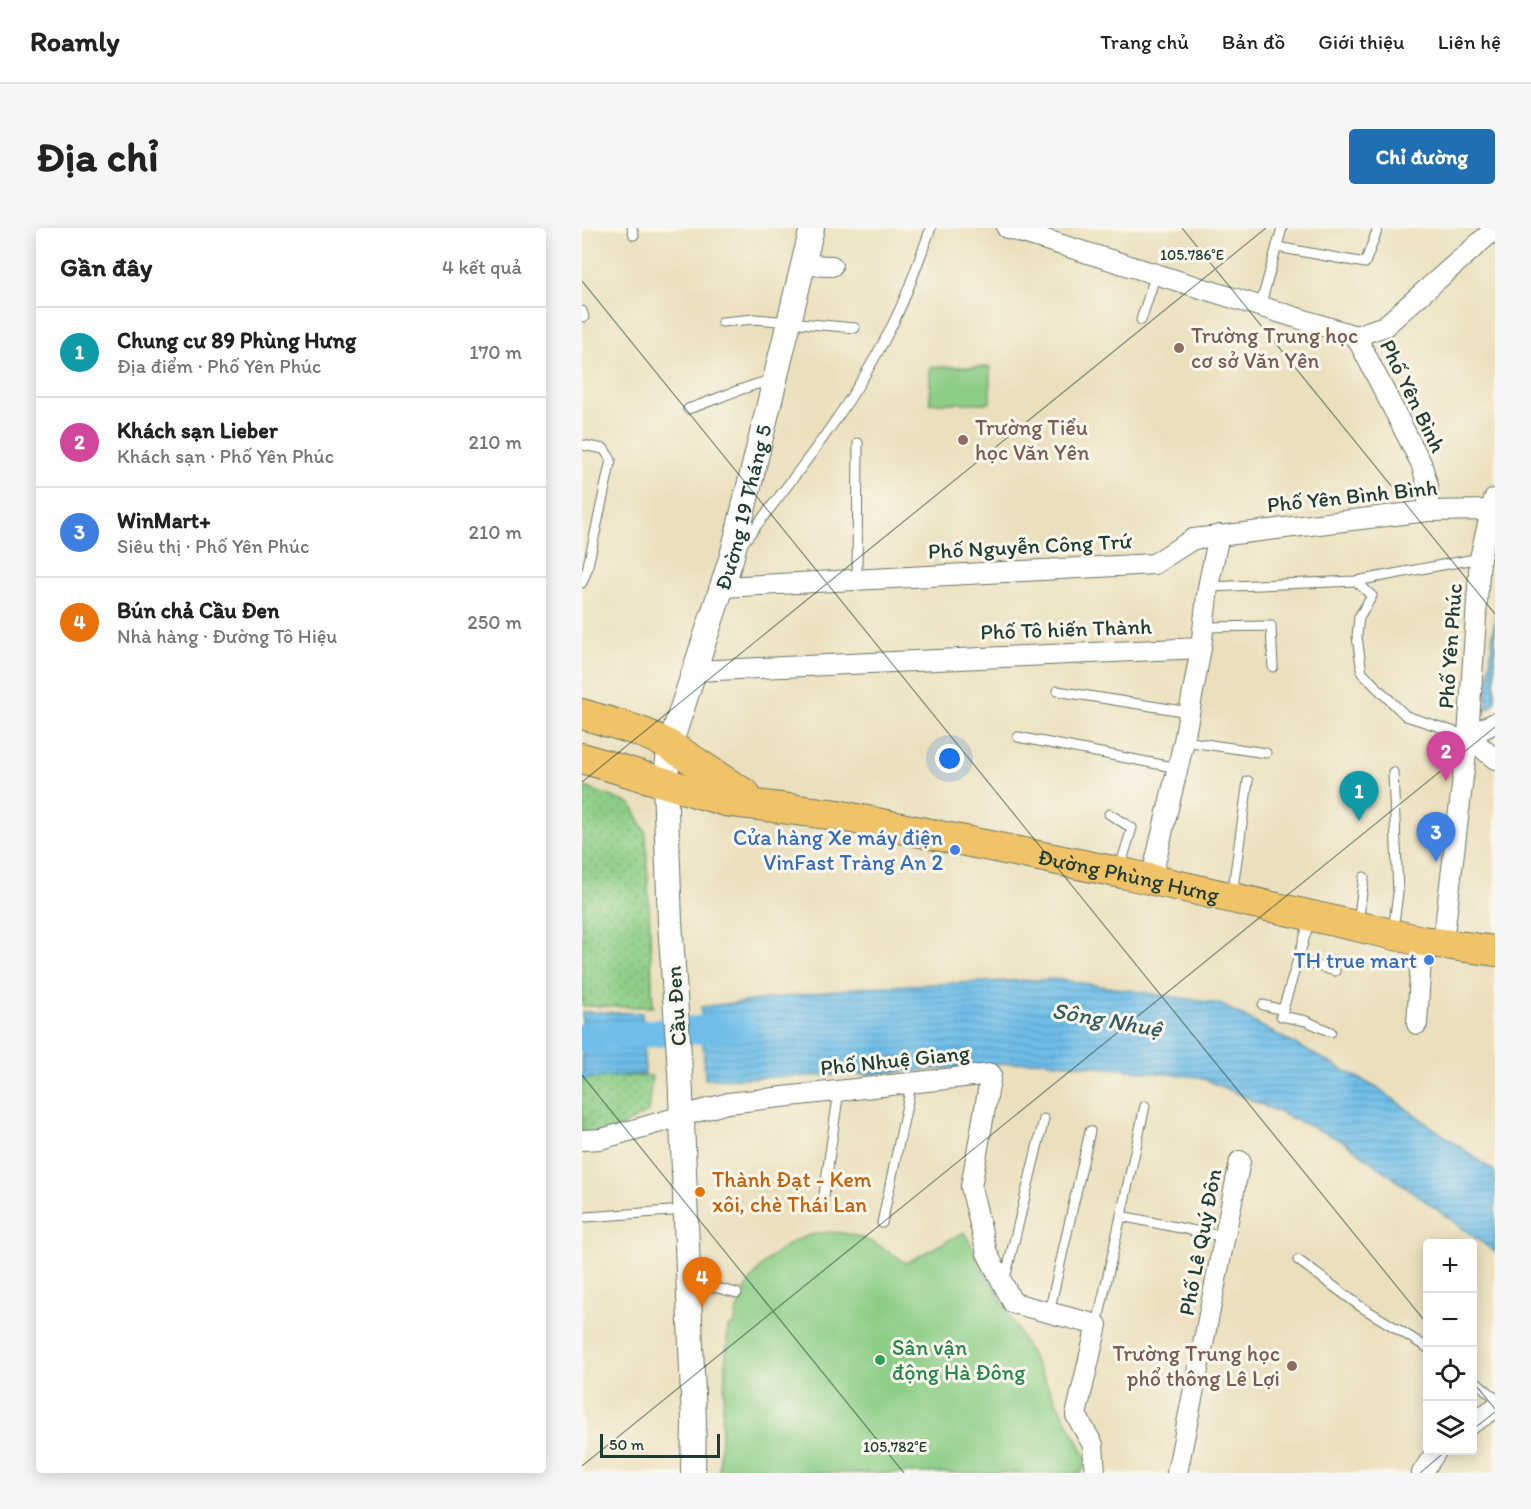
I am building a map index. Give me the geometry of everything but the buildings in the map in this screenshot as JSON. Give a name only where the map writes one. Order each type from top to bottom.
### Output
[{"type":"main road","name":"Đường Phùng Hưng","points":[[582,714],[636,731],[670,745],[711,775],[761,803]]},
{"type":"main road","name":"Đường Phùng Hưng","points":[[582,758],[725,801],[761,803],[837,815],[1118,872],[1432,942],[1495,951]]},
{"type":"street","name":"Đường 19 Tháng 5","points":[[665,783],[670,745],[732,556],[812,228]]},
{"type":"street","points":[[1007,228],[1064,236],[1156,274],[1356,336]]},
{"type":"street","name":"Phố Yên Bình","points":[[1428,511],[1428,486],[1421,463],[1356,336],[1385,326],[1495,229]]},
{"type":"street","points":[[803,265],[832,266]]},
{"type":"street","name":"Phố Yên Bình Bình","points":[[1220,535],[1428,511],[1493,506]]},
{"type":"street","name":"Phố Yên Phúc","points":[[1417,1024],[1468,736],[1480,558],[1493,506]]},
{"type":"street","points":[[1151,880],[1184,741],[1201,648],[1208,587],[1220,535]]},
{"type":"street","name":"Phố Nguyễn Công Trứ","points":[[723,587],[1154,564],[1193,539],[1220,535]]},
{"type":"street","name":"Phố Tô hiến Thành","points":[[695,671],[1201,648]]},
{"type":"street","points":[[1495,723],[1468,736],[1495,759]]},
{"type":"street","name":"Cầu Đen","points":[[665,783],[670,921],[681,1092],[680,1118],[694,1421],[693,1473]]},
{"type":"street","name":"Phố Nhuệ Giang","points":[[582,1140],[601,1139],[680,1118],[728,1102],[991,1074],[971,1188],[987,1253],[1013,1303],[1097,1325]]},
{"type":"street","name":"Phố Lê Quý Đôn","points":[[1177,1473],[1240,1161]]},
{"type":"street","points":[[1095,1473],[1093,1445],[1076,1415],[1097,1325]]},
{"type":"street","points":[[1477,1421],[1495,1408]]},
{"type":"street","points":[[1422,1473],[1434,1455]]},
{"type":"lane","points":[[732,556],[809,459],[857,387],[898,313],[931,228]]},
{"type":"lane","points":[[1260,307],[1282,228]]},
{"type":"lane","points":[[1277,248],[1365,263],[1378,228]]},
{"type":"lane","points":[[1141,320],[1156,274]]},
{"type":"lane","points":[[722,322],[755,319],[855,328]]},
{"type":"lane","points":[[688,409],[733,395],[751,384],[775,379]]},
{"type":"lane","points":[[857,580],[858,443]]},
{"type":"lane","points":[[582,445],[604,449],[611,460],[582,584]]},
{"type":"lane","points":[[1208,587],[1356,581],[1480,558]]},
{"type":"lane","points":[[1356,581],[1372,596],[1359,617],[1357,636],[1362,673],[1406,716],[1468,736]]},
{"type":"lane","points":[[1204,627],[1271,626],[1273,667]]},
{"type":"lane","points":[[1058,692],[1189,712]]},
{"type":"lane","points":[[1018,737],[1178,768]]},
{"type":"lane","points":[[1184,741],[1266,753]]},
{"type":"lane","points":[[1393,933],[1398,893],[1394,772]]},
{"type":"lane","points":[[1232,898],[1248,781]]},
{"type":"lane","points":[[1109,814],[1132,828],[1118,872]]},
{"type":"lane","points":[[1358,926],[1364,877]]},
{"type":"lane","points":[[1311,916],[1281,1016],[1306,1021],[1331,1032]]},
{"type":"lane","points":[[1299,961],[1335,971]]},
{"type":"lane","points":[[1263,1005],[1283,1010]]},
{"type":"lane","points":[[882,1223],[912,1081]]},
{"type":"lane","points":[[823,1202],[839,1090]]},
{"type":"lane","points":[[1097,1325],[1145,1106]]},
{"type":"lane","points":[[1004,1285],[1044,1119]]},
{"type":"lane","points":[[1049,1312],[1090,1131]]},
{"type":"lane","points":[[586,1217],[685,1210]]},
{"type":"lane","points":[[1121,1216],[1225,1237]]},
{"type":"lane","points":[[1298,1260],[1360,1306],[1426,1347]]},
{"type":"lane","points":[[687,1281],[737,1293]]},
{"type":"lane","points":[[1477,1382],[1495,1398]]},
{"type":"green space","points":[[930,367],[990,367],[990,403],[930,403]]},
{"type":"green space","points":[[582,786],[631,804],[646,833],[653,1007],[582,1006]]},
{"type":"green space","points":[[582,1076],[652,1076],[648,1112],[603,1136],[582,1137]]},
{"type":"green space","name":"Sân vận động Hà Đông","points":[[964,1232],[1088,1460],[1081,1473],[719,1473],[728,1327],[735,1324],[744,1293],[752,1278],[763,1265],[790,1244],[821,1233],[844,1233],[866,1239],[906,1263]]},
{"type":"water","points":[[1495,612],[1495,703],[1486,710]]},
{"type":"water","points":[[1055,979],[1220,1004],[1379,1089],[1495,1172],[1495,1252],[1343,1141],[1200,1077],[1038,1061],[873,1074],[705,1079],[701,1007],[865,987]]},
{"type":"water","points":[[582,1012],[642,1013],[645,1074],[582,1079]]},
{"type":"waterway","name":"Sông Nhuệ","points":[[582,1038],[742,1027]]},
{"type":"place","name":"Trường Trung học cơ sở Văn Yên","points":[[1179,348]]},
{"type":"place","name":"Trường Tiểu học Văn Yên","points":[[963,440]]},
{"type":"place","name":"Khách sạn Lieber","points":[[1446,781]]},
{"type":"place","name":"Chung cư 89 Phùng Hưng","points":[[1359,821]]},
{"type":"place","name":"Cửa hàng Xe máy điện VinFast Tràng An 2","points":[[955,850]]},
{"type":"place","name":"WinMart+","points":[[1436,862]]},
{"type":"place","name":"TH true mart","points":[[1429,960]]},
{"type":"place","name":"Thành Đạt - Kem xôi, chè Thái Lan","points":[[700,1192]]},
{"type":"place","name":"Bún chả Cầu Đen","points":[[702,1307]]},
{"type":"place","name":"Sân vận động Hà Đông","points":[[880,1360]]},
{"type":"place","name":"Trường Trung học phổ thông Lê Lợi","points":[[1292,1366]]}]
